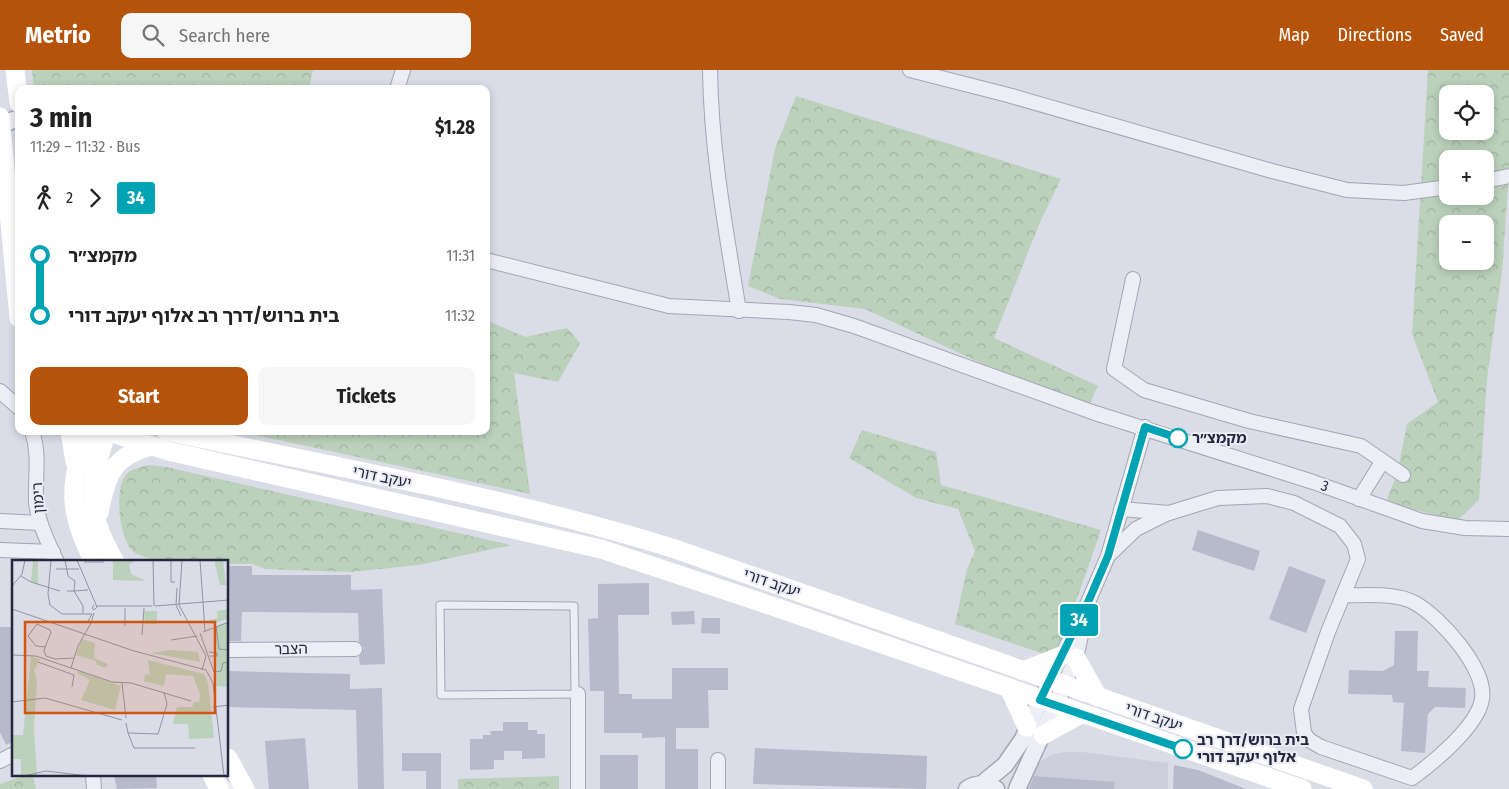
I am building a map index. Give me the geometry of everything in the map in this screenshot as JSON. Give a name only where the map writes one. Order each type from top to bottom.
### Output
[{"type":"main road","points":[[15,70],[17,85]]},
{"type":"main road","points":[[0,121],[3,169],[15,281]]},
{"type":"main road","points":[[71,435],[76,470],[74,513],[93,560]]},
{"type":"main road","points":[[76,470],[87,435]]},
{"type":"main road","points":[[105,435],[92,485],[97,524],[114,560]]},
{"type":"main road","name":"יעקב דורי","points":[[116,435],[148,447],[601,549],[775,606],[1010,690],[1302,789]]},
{"type":"main road","name":"יעקב דורי","points":[[185,435],[424,486],[607,528],[1363,789]]},
{"type":"main road","points":[[97,524],[104,491],[113,467],[128,454],[148,447]]},
{"type":"main road","points":[[1023,671],[1069,657],[1098,697]]},
{"type":"main road","points":[[1010,690],[1035,731],[1081,714]]},
{"type":"main road","points":[[229,760],[245,789]]},
{"type":"main road","points":[[212,776],[219,789]]},
{"type":"street","points":[[398,85],[403,70]]},
{"type":"street","points":[[710,70],[711,110],[724,216],[739,311]]},
{"type":"street","points":[[910,70],[1017,97],[1272,171],[1347,190],[1404,193],[1439,188]]},
{"type":"street","points":[[0,121],[15,119]]},
{"type":"street","points":[[1494,179],[1509,176]]},
{"type":"street","name":"3","points":[[490,261],[669,306],[816,315],[854,326],[1095,413],[1145,427],[1422,521],[1465,528],[1509,529]]},
{"type":"street","points":[[1133,279],[1114,369],[1144,390],[1249,421],[1361,446],[1404,476]]},
{"type":"street","points":[[0,391],[15,404]]},
{"type":"street","points":[[1017,789],[1035,731],[1069,657],[1089,600],[1108,556],[1145,427]]},
{"type":"street","name":"רימון","points":[[33,435],[37,447],[36,496],[40,523],[54,557]]},
{"type":"street","points":[[1359,499],[1382,462]]},
{"type":"street","points":[[1108,556],[1136,530],[1169,513],[1218,498],[1244,495],[1267,496],[1294,503],[1340,526],[1354,544],[1358,559],[1343,595],[1301,709],[1304,733],[1309,740],[1321,747],[1412,778],[1439,759],[1474,717],[1482,700],[1480,679],[1470,657],[1459,644],[1415,603],[1396,597],[1343,595]]},
{"type":"street","points":[[1121,509],[1169,513]]},
{"type":"street","points":[[0,521],[40,523]]},
{"type":"street","points":[[0,550],[54,557]]},
{"type":"street","name":"הצבר","points":[[229,650],[355,649]]},
{"type":"street","points":[[577,694],[578,789]]},
{"type":"street","points":[[982,787],[1005,765],[1023,739],[1035,731]]},
{"type":"street","points":[[0,761],[12,755]]},
{"type":"street","points":[[718,760],[718,789]]},
{"type":"street","points":[[93,776],[94,789]]},
{"type":"lane","points":[[440,605],[574,606],[577,694],[441,695],[440,605]]},
{"type":"lane","points":[[221,776],[230,789]]},
{"type":"shaded area","points":[[1064,752],[1082,752],[1168,763],[1168,789],[1018,789],[1036,765],[1051,755]]},
{"type":"green space","points":[[32,70],[313,70],[310,85],[34,85]]},
{"type":"green space","points":[[1428,70],[1509,70],[1509,173],[1502,272],[1487,379],[1479,500],[1457,521],[1386,502],[1397,474],[1407,424],[1438,402],[1412,334]]},
{"type":"green space","points":[[796,96],[1061,179],[1040,222],[994,338],[1098,386],[1088,407],[987,366],[865,309],[780,299],[748,286],[775,149]]},
{"type":"green space","points":[[490,322],[525,337],[567,328],[580,343],[558,382],[514,373],[530,494],[255,435],[490,435]]},
{"type":"green space","points":[[862,430],[936,452],[941,485],[1101,530],[1056,658],[955,624],[967,569],[975,551],[958,509],[916,498],[849,458]]},
{"type":"green space","points":[[148,465],[166,467],[511,545],[419,565],[351,572],[265,569],[252,564],[229,564],[229,560],[159,560],[147,558],[131,549],[122,529],[120,517],[119,505],[122,483],[127,473]]},
{"type":"green space","points":[[23,776],[33,776],[36,789],[0,789],[0,784]]},
{"type":"green space","points":[[559,776],[559,789],[458,789],[458,779]]},
{"type":"building","points":[[1198,530],[1260,551],[1254,571],[1192,550]]},
{"type":"building","points":[[229,566],[252,566],[252,575],[351,575],[351,590],[382,589],[385,664],[360,665],[359,657],[364,648],[359,641],[358,613],[242,612],[241,641],[229,641]]},
{"type":"building","points":[[1289,566],[1326,580],[1306,633],[1269,619]]},
{"type":"building","points":[[649,583],[649,615],[618,615],[619,694],[632,694],[632,699],[672,699],[672,668],[728,668],[728,690],[708,690],[709,728],[676,728],[676,749],[698,749],[698,789],[665,789],[665,737],[642,738],[642,733],[604,733],[604,691],[590,691],[588,619],[598,618],[598,584]]},
{"type":"building","points":[[694,611],[695,624],[672,625],[671,612]]},
{"type":"building","points":[[702,618],[720,618],[720,634],[701,633]]},
{"type":"building","points":[[0,627],[12,627],[12,742],[6,745],[0,732]]},
{"type":"building","points":[[1395,631],[1418,631],[1417,671],[1429,671],[1428,687],[1466,688],[1465,708],[1435,707],[1428,714],[1425,753],[1401,751],[1404,703],[1393,702],[1392,695],[1348,694],[1349,670],[1383,671],[1394,665]]},
{"type":"building","points":[[229,671],[350,674],[350,689],[382,688],[384,789],[358,789],[356,710],[229,707]]},
{"type":"building","points":[[503,722],[528,722],[528,730],[537,730],[537,734],[545,734],[545,758],[522,759],[522,751],[504,751],[504,760],[494,760],[494,769],[470,770],[470,739],[483,739],[483,735],[491,735],[490,731],[503,731]]},
{"type":"building","points":[[305,738],[309,789],[269,789],[265,741]]},
{"type":"building","points":[[755,748],[927,756],[926,789],[753,784]]},
{"type":"building","points":[[402,753],[441,753],[441,789],[426,789],[426,771],[402,771]]},
{"type":"building","points":[[600,755],[638,755],[638,789],[600,789]]},
{"type":"building","points":[[1174,765],[1198,770],[1246,789],[1173,789]]},
{"type":"building","points":[[114,776],[156,776],[157,788],[117,789]]},
{"type":"building","points":[[1034,776],[1115,782],[1114,789],[1029,789]]},
{"type":"bus line","name":"34","points":[[1178,438],[1145,427],[1108,556],[1089,600],[1040,700],[1183,749]]},
{"type":"place","name":"מקמצ״ר","points":[[1178,438]]},
{"type":"place","name":"בית ברוש/דרך רב אלוף יעקב דורי","points":[[1183,749]]}]
